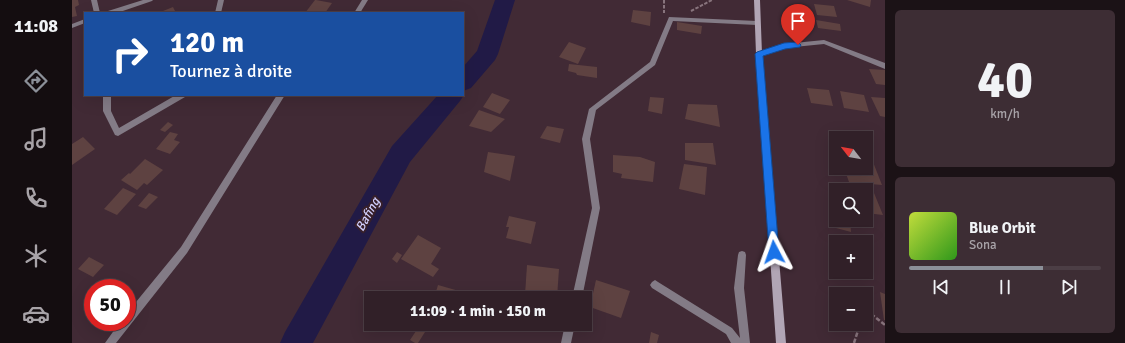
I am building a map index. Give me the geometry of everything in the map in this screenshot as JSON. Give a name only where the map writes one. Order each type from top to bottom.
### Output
[{"type":"main road","points":[[757,0],[759,54],[781,343]]},
{"type":"street","points":[[94,0],[98,12]]},
{"type":"street","points":[[113,12],[150,0]]},
{"type":"street","points":[[218,12],[221,0]]},
{"type":"street","points":[[359,12],[365,0]]},
{"type":"street","points":[[578,291],[596,208],[586,138],[593,109],[653,63],[671,19],[757,23]]},
{"type":"street","points":[[72,26],[84,21]]},
{"type":"street","points":[[759,54],[784,46],[824,42],[885,66]]},
{"type":"street","points":[[107,96],[107,111],[118,133],[180,96]]},
{"type":"street","points":[[136,311],[184,250],[280,96]]},
{"type":"street","points":[[742,255],[739,288],[745,343]]},
{"type":"street","points":[[655,285],[728,331],[738,343]]},
{"type":"street","points":[[110,343],[120,331]]},
{"type":"street","points":[[566,343],[569,331]]},
{"type":"path","points":[[873,315],[885,325]]},
{"type":"path","points":[[854,343],[858,331]]},
{"type":"building","points":[[72,0],[78,0],[79,5],[75,7],[77,16],[72,17]]},
{"type":"building","points":[[315,0],[332,3],[326,12],[306,12]]},
{"type":"building","points":[[847,0],[871,0],[870,7]]},
{"type":"building","points":[[814,4],[834,6],[837,17],[817,15]]},
{"type":"building","points":[[173,7],[176,12],[160,12]]},
{"type":"building","points":[[633,10],[651,12],[650,26],[631,22]]},
{"type":"building","points":[[816,20],[840,24],[841,31],[818,28]]},
{"type":"building","points":[[677,22],[702,26],[701,34],[677,30]]},
{"type":"building","points":[[569,42],[586,48],[578,64],[559,57]]},
{"type":"building","points":[[569,64],[597,67],[597,78],[577,75],[576,73],[568,71]]},
{"type":"building","points":[[869,69],[885,70],[885,85],[876,84]]},
{"type":"building","points":[[807,88],[829,90],[833,106],[811,103]]},
{"type":"building","points":[[840,91],[864,95],[869,112],[844,108]]},
{"type":"building","points":[[492,93],[510,100],[500,114],[483,107]]},
{"type":"building","points":[[650,97],[664,98],[662,114],[648,111]]},
{"type":"building","points":[[871,97],[885,98],[885,117],[880,116]]},
{"type":"building","points":[[688,104],[717,105],[720,127],[685,119]]},
{"type":"building","points":[[479,110],[505,119],[491,132],[469,126]]},
{"type":"building","points":[[168,122],[173,125],[165,132],[160,130]]},
{"type":"building","points":[[547,126],[564,129],[560,143],[540,138]]},
{"type":"building","points":[[170,132],[178,134],[174,140],[180,142],[170,154],[156,149]]},
{"type":"building","points":[[83,137],[95,149],[72,165],[72,144]]},
{"type":"building","points":[[685,143],[713,143],[716,165],[685,160]]},
{"type":"building","points":[[488,152],[515,156],[510,181],[484,172]]},
{"type":"building","points":[[613,155],[640,157],[655,162],[653,182],[621,178],[622,174],[613,172]]},
{"type":"building","points":[[145,159],[163,170],[147,185],[144,183],[137,190],[121,180],[129,173],[130,174]]},
{"type":"building","points":[[873,162],[882,185],[873,183],[849,182],[846,175],[873,175]]},
{"type":"building","points":[[684,164],[707,167],[705,195],[679,189]]},
{"type":"building","points":[[123,188],[136,194],[117,215],[104,209]]},
{"type":"building","points":[[149,193],[158,197],[146,209],[138,206]]},
{"type":"building","points":[[873,193],[874,193],[883,215],[873,214]]},
{"type":"building","points":[[509,216],[536,222],[531,244],[506,238],[509,227],[506,227]]},
{"type":"building","points":[[851,227],[851,232],[836,228]]},
{"type":"building","points":[[418,235],[441,248],[431,264],[439,269],[433,277],[401,259]]},
{"type":"building","points":[[397,252],[402,255],[397,263],[392,259]]},
{"type":"building","points":[[89,257],[104,265],[93,277],[78,269]]},
{"type":"building","points":[[527,265],[559,269],[557,291],[525,291]]},
{"type":"building","points":[[596,280],[630,291],[621,318],[592,308],[592,298]]},
{"type":"building","points":[[438,285],[459,291],[436,291]]},
{"type":"building","points":[[880,292],[885,294],[885,320],[884,320]]},
{"type":"building","points":[[416,331],[425,332],[418,343],[410,340]]},
{"type":"building","points":[[651,332],[659,335],[657,343],[649,343]]},
{"type":"waterway","name":"Bafing","points":[[464,81],[487,54],[505,0]]},
{"type":"waterway","name":"Bafing","points":[[296,343],[401,154],[451,96]]},
{"type":"route","points":[[774,252],[759,54],[784,46],[798,45]]}]
